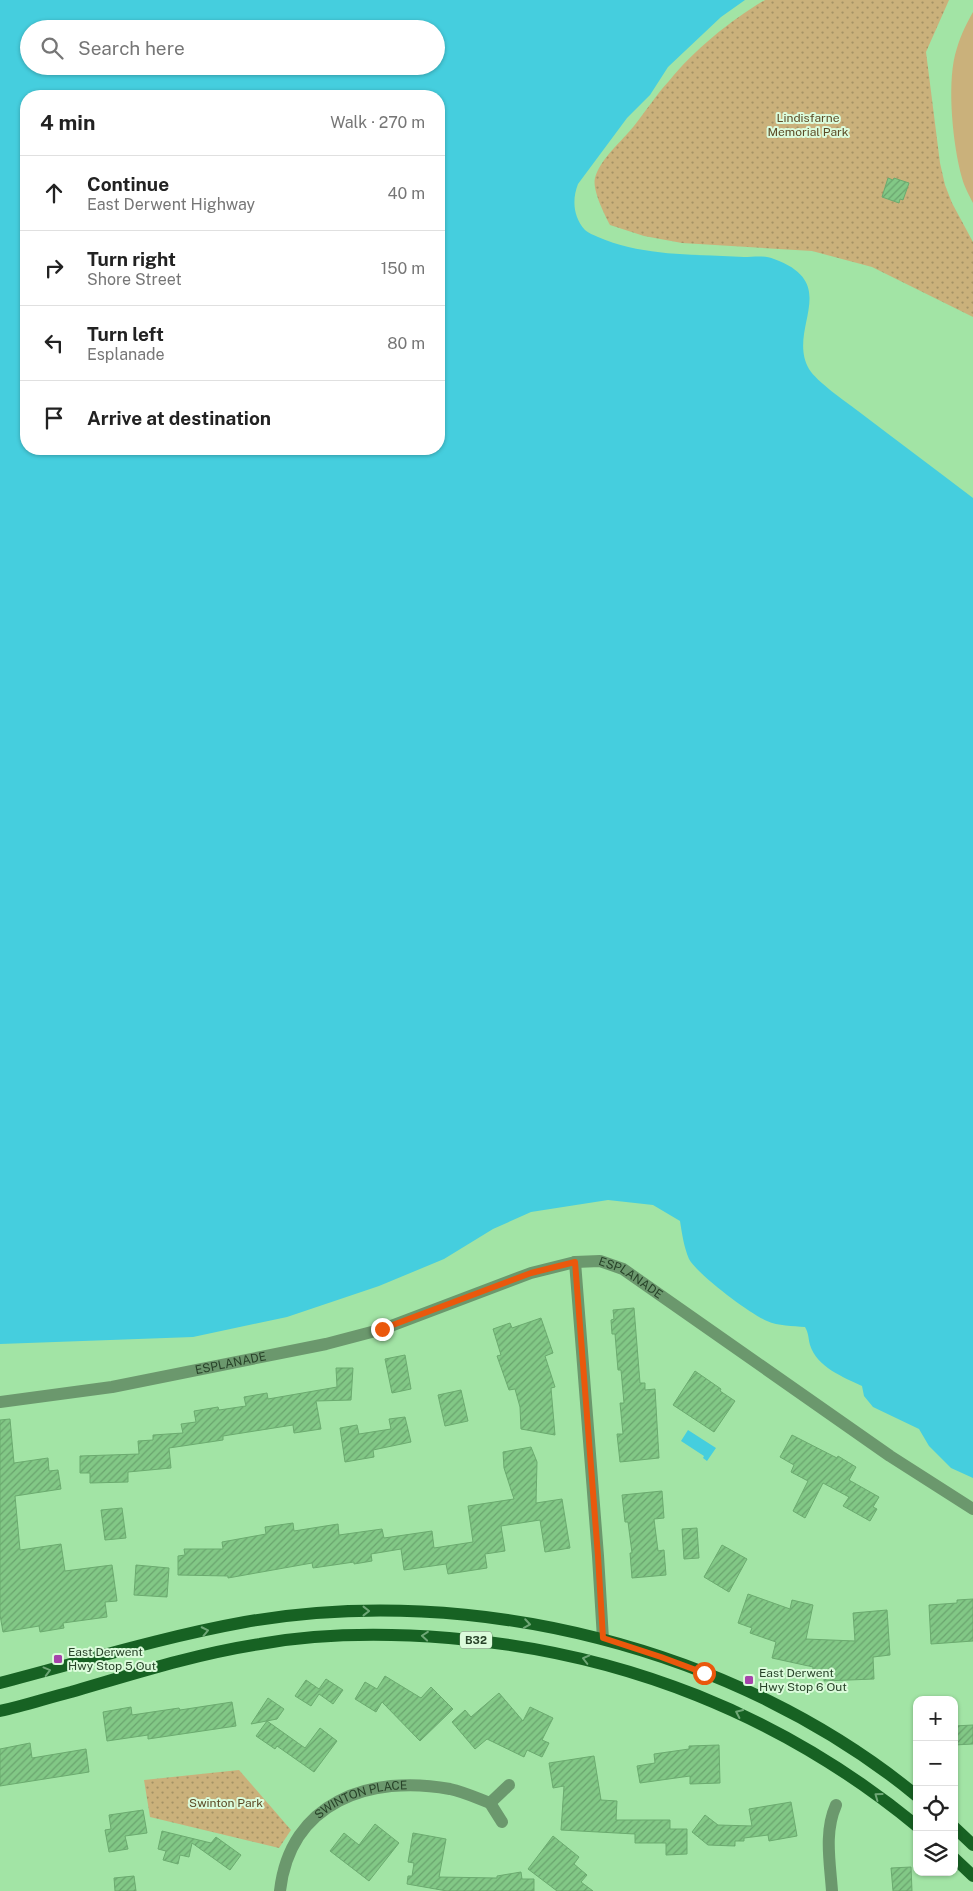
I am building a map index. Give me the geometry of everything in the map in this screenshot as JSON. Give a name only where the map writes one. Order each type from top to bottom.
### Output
[{"type":"main road","name":"B32","points":[[0,1683],[180,1636],[246,1622],[322,1613],[359,1611],[439,1612],[529,1624],[603,1638],[661,1657],[760,1698],[813,1726],[866,1758],[913,1793]]},
{"type":"main road","name":"B32","points":[[0,1711],[190,1658],[261,1643],[317,1637],[409,1634],[479,1640],[586,1658],[639,1673],[715,1702],[798,1743],[872,1791],[913,1823]]},
{"type":"main road","points":[[957,1831],[973,1845]]},
{"type":"main road","points":[[958,1862],[973,1876]]},
{"type":"street","name":"ESPLANADE","points":[[0,1402],[112,1388],[326,1344],[382,1329],[531,1273],[575,1262],[600,1261],[623,1269],[890,1456],[973,1510]]},
{"type":"street","points":[[575,1262],[603,1638]]},
{"type":"street","points":[[502,1822],[490,1803],[509,1784]]},
{"type":"street","name":"SWINTON PLACE","points":[[280,1891],[285,1861],[293,1845],[316,1816],[329,1805],[344,1798],[374,1788],[392,1785],[414,1785],[452,1790],[490,1803]]},
{"type":"street","points":[[832,1891],[828,1831],[836,1805]]},
{"type":"green space","name":"Lindisfarne Memorial Park","points":[[765,0],[949,0],[926,52],[940,163],[945,185],[952,203],[973,242],[973,317],[872,267],[812,251],[682,243],[644,236],[610,225],[595,188],[595,178],[602,164],[679,69],[726,26]]},
{"type":"green space","points":[[973,12],[973,203],[964,184],[959,165],[952,116],[951,83],[958,44]]},
{"type":"green space","name":"Swinton Park","points":[[239,1770],[291,1830],[279,1848],[150,1817],[144,1780]]},
{"type":"water","points":[[0,0],[745,0],[721,17],[668,67],[650,95],[627,118],[578,184],[574,202],[576,214],[585,230],[616,243],[633,248],[670,253],[767,257],[794,269],[805,281],[809,294],[804,354],[809,369],[818,380],[973,498],[973,1478],[951,1468],[929,1446],[919,1429],[873,1407],[864,1396],[862,1386],[839,1375],[818,1359],[813,1353],[805,1327],[771,1323],[759,1317],[702,1274],[689,1259],[684,1245],[680,1221],[653,1205],[608,1200],[531,1212],[493,1229],[444,1259],[379,1286],[287,1317],[193,1337],[0,1344]]},
{"type":"water","points":[[688,1430],[716,1448],[707,1461],[703,1458],[704,1456],[681,1441]]},
{"type":"building","points":[[888,178],[909,183],[903,200],[900,199],[899,203],[882,197]]},
{"type":"building","points":[[634,1308],[640,1383],[645,1383],[645,1390],[655,1389],[659,1458],[620,1462],[617,1434],[623,1434],[620,1403],[624,1403],[621,1370],[618,1370],[615,1334],[612,1334],[611,1320],[614,1319],[613,1310]]},
{"type":"building","points":[[541,1318],[553,1353],[545,1356],[555,1387],[551,1388],[555,1435],[521,1429],[520,1407],[515,1389],[509,1390],[497,1356],[501,1355],[493,1329],[510,1323],[512,1328]]},
{"type":"building","points":[[405,1355],[411,1389],[392,1393],[385,1359]]},
{"type":"building","points":[[336,1368],[353,1368],[351,1400],[316,1401],[321,1429],[294,1433],[293,1425],[223,1436],[223,1440],[169,1448],[171,1468],[128,1472],[128,1482],[90,1483],[90,1473],[80,1473],[80,1456],[139,1454],[138,1441],[153,1440],[153,1435],[183,1433],[181,1424],[196,1422],[194,1411],[218,1407],[219,1410],[246,1406],[244,1397],[267,1393],[268,1399],[337,1387]]},
{"type":"building","points":[[695,1371],[735,1401],[714,1432],[673,1405]]},
{"type":"building","points":[[461,1390],[468,1421],[445,1426],[438,1395]]},
{"type":"building","points":[[405,1417],[411,1442],[373,1450],[374,1457],[345,1462],[340,1428],[357,1425],[359,1434],[391,1429],[389,1419]]},
{"type":"building","points":[[10,1419],[14,1463],[48,1458],[49,1471],[58,1470],[61,1489],[15,1496],[20,1550],[61,1544],[65,1571],[112,1565],[117,1601],[105,1602],[107,1617],[63,1623],[64,1628],[40,1632],[39,1626],[3,1632],[0,1615],[0,1420]]},
{"type":"building","points":[[792,1435],[837,1458],[838,1456],[856,1467],[849,1480],[879,1497],[873,1507],[877,1509],[870,1521],[843,1506],[849,1497],[823,1483],[805,1518],[793,1511],[808,1481],[791,1472],[794,1465],[780,1457]]},
{"type":"building","points":[[531,1447],[537,1462],[536,1503],[562,1499],[570,1548],[545,1552],[540,1520],[501,1526],[505,1551],[485,1554],[487,1568],[448,1574],[446,1564],[404,1570],[401,1549],[371,1554],[372,1561],[354,1564],[354,1562],[313,1568],[312,1563],[228,1578],[228,1576],[178,1575],[178,1556],[185,1555],[184,1549],[223,1549],[222,1542],[266,1534],[265,1527],[293,1523],[294,1531],[338,1524],[339,1535],[382,1529],[384,1538],[432,1531],[434,1548],[473,1542],[468,1506],[514,1499],[504,1468],[503,1452]]},
{"type":"building","points":[[662,1491],[664,1518],[654,1519],[658,1551],[664,1550],[666,1575],[632,1578],[630,1553],[632,1553],[628,1522],[625,1522],[622,1495]]},
{"type":"building","points":[[122,1508],[126,1538],[105,1540],[101,1510]]},
{"type":"building","points":[[697,1528],[699,1558],[684,1559],[682,1529]]},
{"type":"building","points":[[722,1545],[747,1559],[729,1592],[704,1577]]},
{"type":"building","points":[[136,1565],[169,1568],[167,1597],[134,1595]]},
{"type":"building","points":[[748,1594],[790,1609],[792,1600],[813,1605],[806,1639],[855,1641],[853,1613],[887,1610],[890,1655],[873,1657],[874,1679],[824,1681],[824,1678],[812,1678],[813,1667],[772,1658],[776,1642],[750,1633],[752,1628],[738,1623]]},
{"type":"building","points":[[973,1599],[973,1641],[931,1644],[929,1605],[957,1603],[957,1600]]},
{"type":"building","points":[[385,1676],[421,1698],[431,1687],[453,1709],[420,1741],[382,1702],[376,1712],[355,1699],[365,1682],[377,1689]]},
{"type":"building","points":[[326,1679],[343,1690],[333,1704],[319,1694],[311,1706],[295,1696],[306,1680],[319,1689]]},
{"type":"building","points":[[499,1693],[523,1721],[530,1707],[553,1718],[542,1740],[549,1743],[542,1757],[527,1750],[524,1757],[487,1739],[475,1749],[452,1722],[465,1710],[471,1717]]},
{"type":"building","points":[[268,1698],[284,1709],[277,1719],[251,1724]]},
{"type":"building","points":[[232,1702],[236,1726],[148,1739],[148,1735],[107,1741],[103,1712],[131,1707],[132,1715]]},
{"type":"building","points":[[267,1721],[305,1748],[320,1728],[337,1741],[314,1772],[277,1746],[275,1749],[256,1736]]},
{"type":"building","points":[[973,1725],[973,1744],[958,1745],[958,1726]]},
{"type":"building","points":[[30,1743],[32,1758],[86,1749],[89,1772],[0,1786],[0,1749]]},
{"type":"building","points":[[719,1745],[720,1783],[690,1784],[690,1776],[640,1783],[637,1766],[655,1763],[654,1754],[689,1749],[689,1746]]},
{"type":"building","points":[[594,1756],[601,1800],[617,1801],[616,1820],[670,1820],[670,1829],[687,1829],[687,1854],[666,1855],[666,1843],[635,1843],[635,1834],[561,1830],[564,1786],[553,1788],[549,1763]]},
{"type":"building","points":[[791,1802],[797,1836],[769,1841],[768,1835],[744,1838],[744,1841],[735,1841],[735,1846],[708,1845],[692,1832],[705,1815],[718,1825],[752,1826],[749,1809]]},
{"type":"building","points":[[143,1810],[147,1833],[125,1836],[128,1849],[109,1852],[105,1830],[111,1829],[109,1815]]},
{"type":"building","points":[[375,1824],[399,1843],[369,1881],[330,1851],[344,1833],[359,1845]]},
{"type":"building","points":[[162,1831],[211,1843],[216,1837],[241,1855],[230,1870],[192,1843],[189,1857],[180,1855],[178,1864],[163,1860],[166,1851],[158,1849]]},
{"type":"building","points":[[413,1833],[446,1839],[439,1877],[497,1878],[497,1876],[521,1872],[522,1879],[534,1879],[534,1891],[447,1891],[407,1884],[408,1876],[412,1876],[414,1863],[408,1862]]},
{"type":"building","points":[[553,1836],[579,1857],[574,1864],[587,1875],[581,1882],[593,1891],[557,1891],[528,1869]]},
{"type":"building","points":[[911,1867],[912,1891],[893,1891],[891,1868]]},
{"type":"building","points":[[134,1876],[136,1891],[115,1891],[114,1878]]},
{"type":"place","name":"East Derwent Hwy Stop 5 Out","points":[[58,1659]]},
{"type":"place","name":"East Derwent Hwy Stop 6 Out","points":[[749,1680]]},
{"type":"route","points":[[382,1329],[531,1273],[575,1262],[603,1638],[704,1673]]}]
